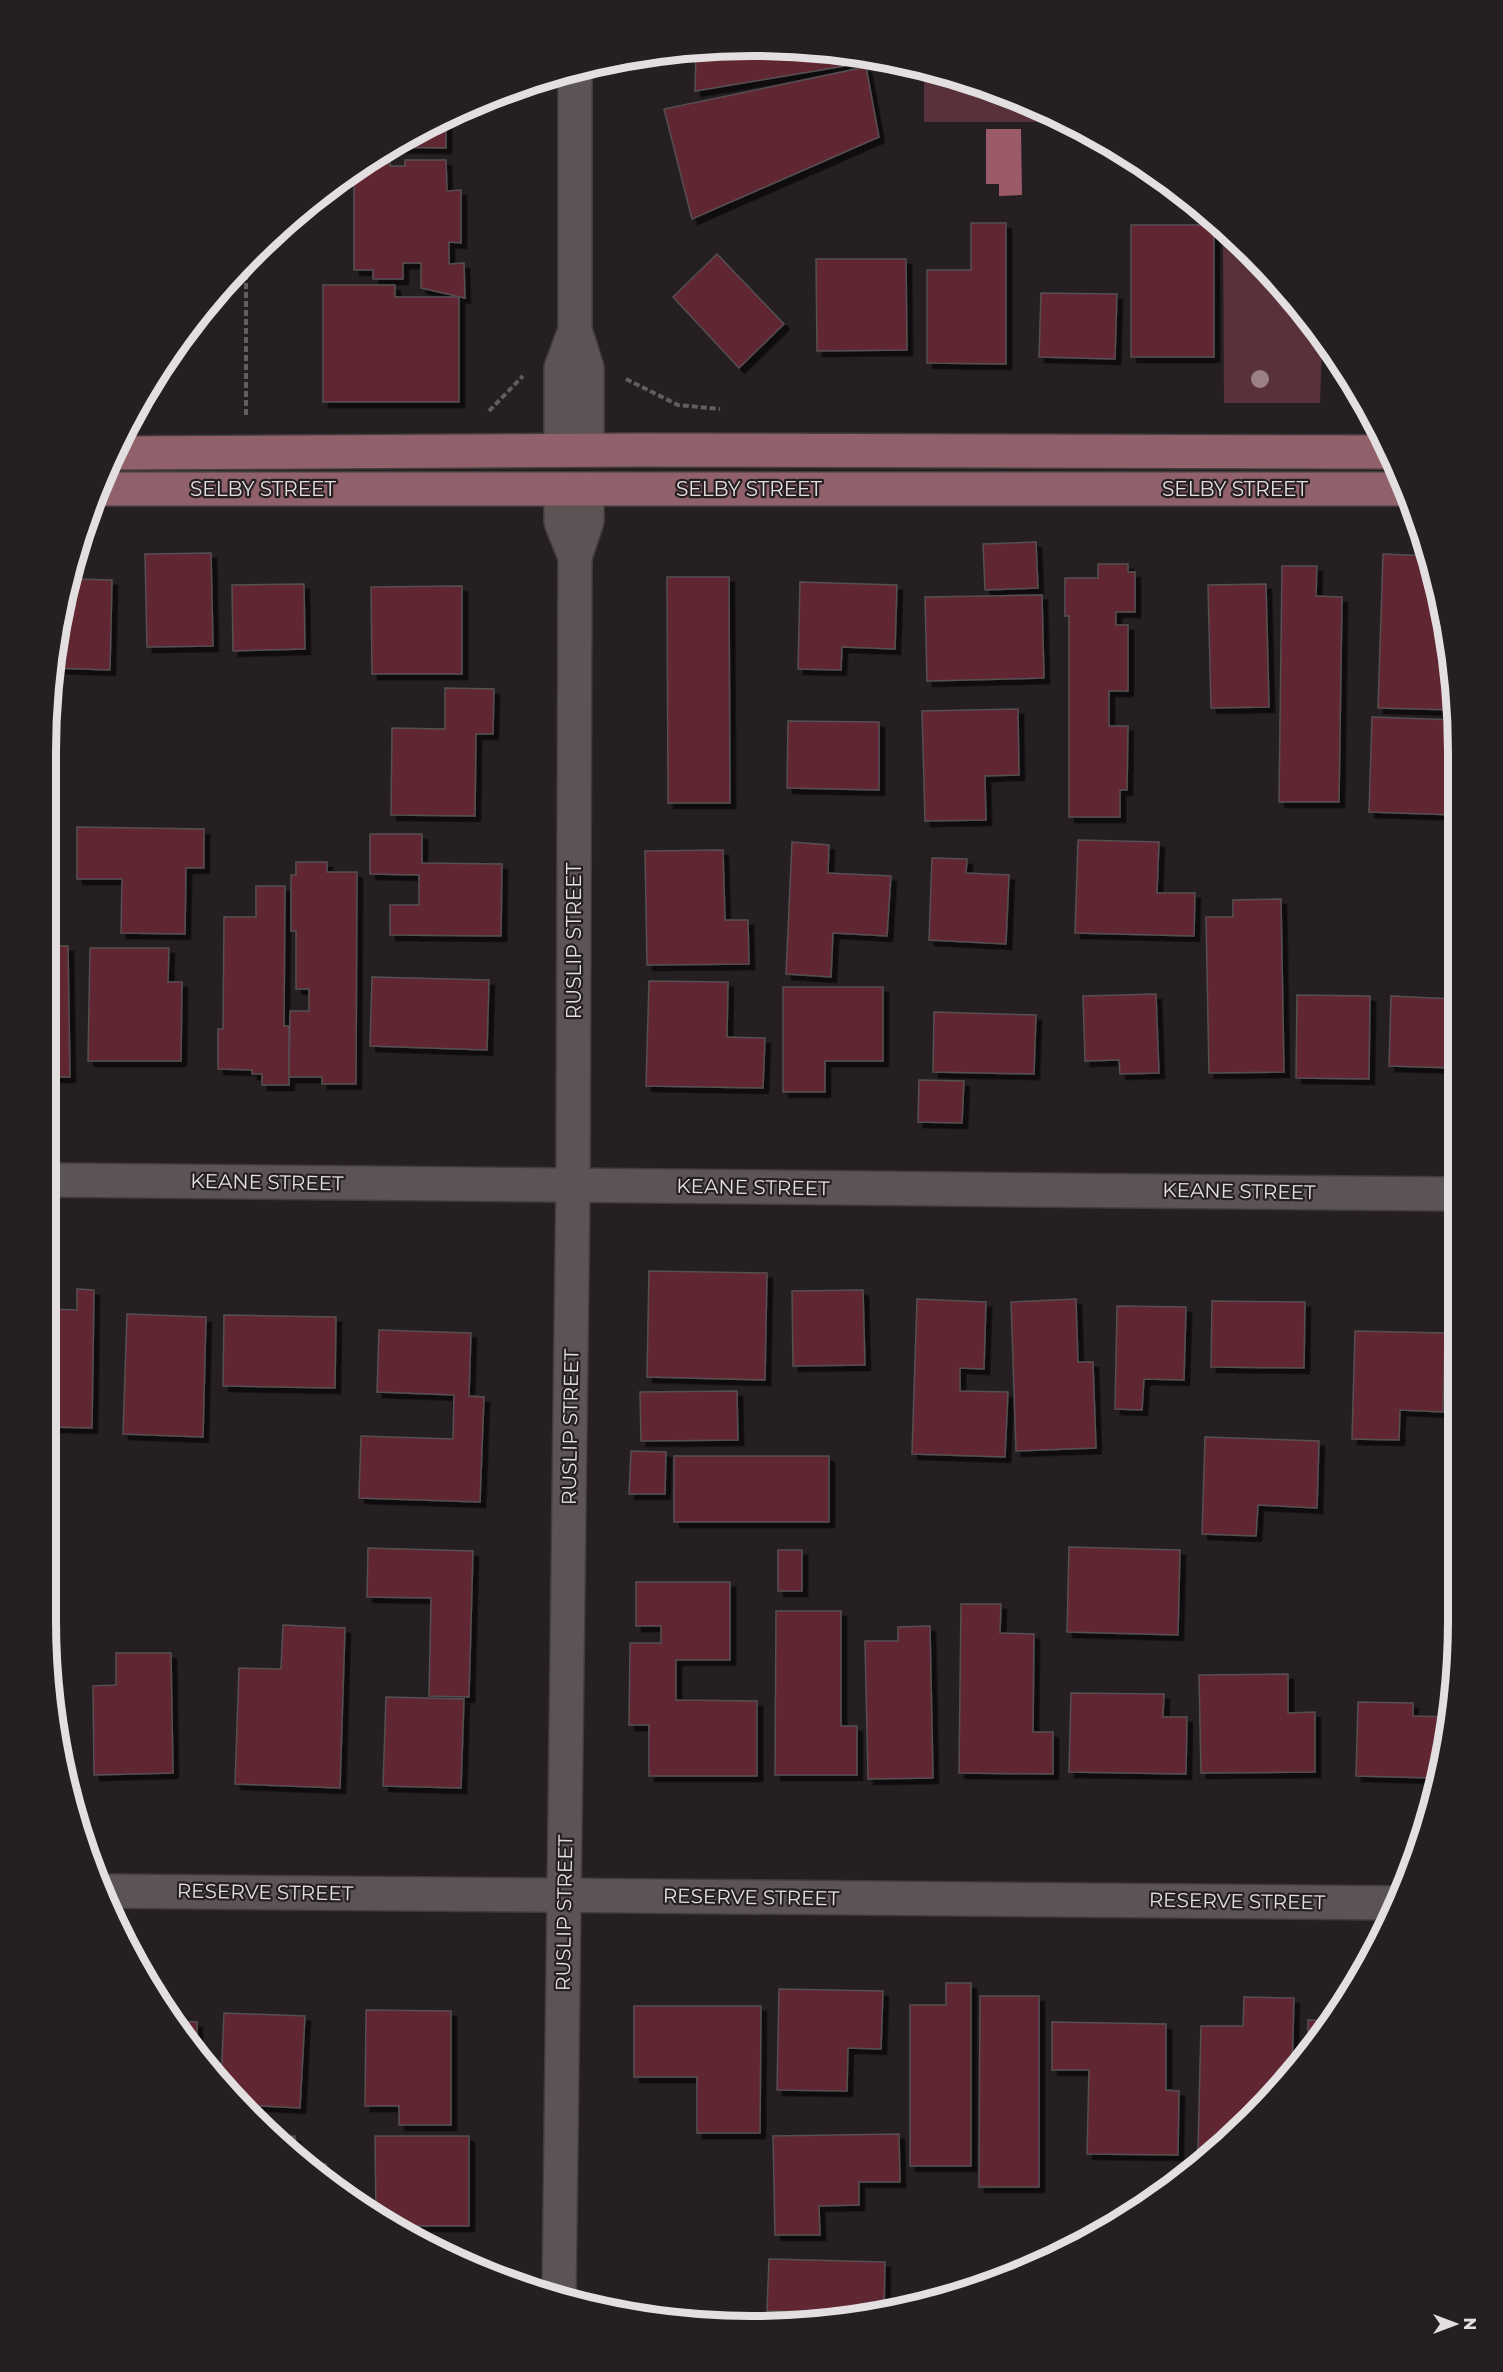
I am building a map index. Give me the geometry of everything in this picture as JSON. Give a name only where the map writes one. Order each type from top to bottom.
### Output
[{"type":"main road","name":"SELBY STREET","points":[[123,453],[574,450],[1380,452]]},
{"type":"main road","name":"SELBY STREET","points":[[107,489],[1396,489]]},
{"type":"street","points":[[574,450],[561,368],[575,330],[576,78]]},
{"type":"street","name":"RUSLIP STREET","points":[[559,2289],[573,1185],[575,557],[587,521],[574,489]]},
{"type":"street","name":"KEANE STREET","points":[[56,1180],[1448,1194]]},
{"type":"street","name":"RESERVE STREET","points":[[110,1891],[1388,1903]]},
{"type":"path","points":[[246,273],[246,452]]},
{"type":"shaded area","points":[[924,77],[975,92],[1048,122],[924,122]]},
{"type":"shaded area","points":[[986,129],[1021,129],[1022,195],[999,196],[999,184],[986,184]]},
{"type":"shaded area","points":[[1223,240],[1275,293],[1322,353],[1320,403],[1224,403]]},
{"type":"building","points":[[797,57],[844,61],[844,66],[695,91],[696,58]]},
{"type":"building","points":[[866,67],[879,137],[692,219],[664,109]]},
{"type":"building","points":[[446,126],[446,148],[407,147]]},
{"type":"building","points":[[405,160],[446,160],[447,191],[461,190],[461,243],[449,242],[449,264],[464,263],[465,298],[421,288],[421,263],[403,263],[403,279],[373,279],[373,270],[354,270],[354,181],[384,161],[390,161],[390,166],[405,166]]},
{"type":"building","points":[[971,223],[1006,223],[1006,364],[927,363],[927,270],[971,270]]},
{"type":"building","points":[[1131,225],[1206,225],[1214,232],[1214,357],[1131,357]]},
{"type":"building","points":[[717,254],[784,324],[739,368],[673,297]]},
{"type":"building","points":[[816,259],[906,259],[907,350],[817,351]]},
{"type":"building","points":[[323,285],[395,285],[395,297],[459,297],[459,402],[323,402]]},
{"type":"building","points":[[1041,293],[1117,294],[1115,359],[1039,357]]},
{"type":"building","points":[[1036,542],[1038,588],[985,590],[983,544]]},
{"type":"building","points":[[211,553],[213,646],[147,647],[145,554]]},
{"type":"building","points":[[1383,554],[1419,556],[1442,661],[1446,710],[1378,708]]},
{"type":"building","points":[[1098,564],[1128,564],[1128,572],[1135,572],[1135,612],[1116,612],[1116,625],[1128,625],[1128,691],[1109,691],[1109,726],[1128,726],[1127,790],[1120,790],[1120,817],[1069,817],[1069,616],[1065,616],[1065,578],[1098,578]]},
{"type":"building","points":[[1282,566],[1317,566],[1316,596],[1342,597],[1339,802],[1279,802]]},
{"type":"building","points":[[667,577],[729,577],[730,803],[668,803]]},
{"type":"building","points":[[77,579],[112,580],[110,670],[60,668]]},
{"type":"building","points":[[800,582],[897,585],[895,649],[842,647],[841,670],[798,669]]},
{"type":"building","points":[[304,584],[305,649],[233,651],[232,585]]},
{"type":"building","points":[[1266,584],[1269,707],[1211,708],[1208,585]]},
{"type":"building","points":[[462,586],[462,674],[372,674],[371,587]]},
{"type":"building","points":[[1042,595],[1044,678],[927,681],[925,597]]},
{"type":"building","points":[[445,688],[494,689],[493,734],[476,734],[475,816],[391,815],[392,728],[445,729]]},
{"type":"building","points":[[1018,709],[1019,775],[985,776],[986,820],[925,821],[922,711]]},
{"type":"building","points":[[1372,717],[1447,720],[1448,815],[1369,812]]},
{"type":"building","points":[[788,721],[879,722],[879,790],[787,788]]},
{"type":"building","points":[[77,827],[204,829],[204,868],[186,868],[185,934],[121,933],[122,879],[77,879]]},
{"type":"building","points":[[370,834],[422,834],[422,863],[502,864],[501,936],[390,935],[390,905],[419,905],[419,875],[370,874]]},
{"type":"building","points":[[1078,840],[1159,842],[1157,893],[1195,893],[1194,936],[1075,933]]},
{"type":"building","points":[[792,842],[829,845],[828,873],[891,876],[887,936],[833,933],[831,977],[786,974]]},
{"type":"building","points":[[723,850],[725,920],[748,920],[749,964],[647,965],[645,851]]},
{"type":"building","points":[[932,858],[967,859],[966,873],[1009,875],[1006,944],[929,940]]},
{"type":"building","points":[[296,862],[327,862],[327,872],[357,872],[356,1084],[322,1084],[322,1077],[289,1077],[290,1011],[309,1011],[309,989],[296,989],[296,931],[291,931],[291,875],[296,875]]},
{"type":"building","points":[[256,886],[285,886],[284,1026],[289,1026],[289,1085],[262,1085],[262,1074],[252,1074],[252,1070],[218,1069],[218,1029],[223,1029],[224,917],[256,917]]},
{"type":"building","points":[[1281,899],[1284,1072],[1209,1073],[1206,917],[1233,917],[1233,900]]},
{"type":"building","points":[[56,946],[68,946],[70,1077],[56,1077]]},
{"type":"building","points":[[90,948],[169,948],[168,982],[182,982],[181,1061],[88,1061]]},
{"type":"building","points":[[372,977],[489,980],[487,1050],[370,1046]]},
{"type":"building","points":[[649,981],[728,982],[727,1037],[765,1038],[763,1088],[646,1086]]},
{"type":"building","points":[[783,987],[883,987],[883,1061],[825,1061],[825,1092],[783,1092]]},
{"type":"building","points":[[1156,994],[1159,1073],[1120,1074],[1119,1060],[1085,1061],[1083,996]]},
{"type":"building","points":[[1297,995],[1370,996],[1369,1079],[1296,1078]]},
{"type":"building","points":[[1391,996],[1448,999],[1448,1068],[1389,1066]]},
{"type":"building","points":[[934,1012],[1036,1015],[1034,1074],[933,1072]]},
{"type":"building","points":[[919,1080],[964,1081],[962,1123],[918,1122]]},
{"type":"building","points":[[649,1271],[767,1273],[765,1380],[647,1377]]},
{"type":"building","points":[[77,1289],[94,1290],[92,1428],[56,1427],[56,1309],[77,1310]]},
{"type":"building","points":[[863,1290],[865,1365],[793,1366],[792,1291]]},
{"type":"building","points":[[917,1299],[986,1302],[984,1369],[960,1368],[960,1391],[1008,1392],[1005,1457],[912,1454]]},
{"type":"building","points":[[1076,1299],[1078,1362],[1093,1362],[1096,1448],[1016,1451],[1011,1302]]},
{"type":"building","points":[[1212,1301],[1305,1302],[1304,1368],[1211,1367]]},
{"type":"building","points":[[1117,1306],[1186,1307],[1184,1380],[1144,1379],[1142,1410],[1115,1409]]},
{"type":"building","points":[[127,1314],[206,1317],[203,1437],[123,1434]]},
{"type":"building","points":[[224,1315],[336,1317],[335,1388],[223,1386]]},
{"type":"building","points":[[379,1330],[471,1333],[469,1396],[484,1397],[480,1502],[359,1498],[361,1436],[453,1439],[454,1395],[377,1392]]},
{"type":"building","points":[[1355,1331],[1445,1333],[1443,1412],[1400,1410],[1399,1440],[1352,1439]]},
{"type":"building","points":[[737,1391],[738,1440],[641,1441],[640,1392]]},
{"type":"building","points":[[1205,1437],[1319,1441],[1317,1508],[1258,1505],[1256,1536],[1202,1534]]},
{"type":"building","points":[[631,1451],[666,1452],[665,1494],[629,1494]]},
{"type":"building","points":[[674,1456],[829,1456],[829,1522],[674,1522]]},
{"type":"building","points":[[1069,1547],[1180,1550],[1178,1635],[1067,1632]]},
{"type":"building","points":[[368,1548],[473,1551],[469,1697],[429,1696],[431,1598],[367,1597]]},
{"type":"building","points":[[778,1550],[802,1550],[802,1591],[778,1591]]},
{"type":"building","points":[[636,1582],[730,1582],[730,1660],[676,1660],[676,1700],[757,1701],[757,1776],[649,1776],[649,1725],[629,1725],[630,1643],[661,1643],[661,1626],[636,1626]]},
{"type":"building","points":[[961,1604],[1001,1604],[1000,1633],[1034,1634],[1033,1732],[1053,1732],[1053,1774],[959,1773]]},
{"type":"building","points":[[776,1611],[841,1611],[841,1726],[857,1726],[857,1775],[775,1775]]},
{"type":"building","points":[[283,1625],[345,1628],[340,1788],[235,1784],[239,1668],[281,1669]]},
{"type":"building","points":[[930,1626],[933,1778],[868,1779],[865,1641],[898,1641],[898,1627]]},
{"type":"building","points":[[116,1653],[171,1653],[173,1773],[94,1775],[93,1686],[116,1685]]},
{"type":"building","points":[[1288,1674],[1288,1713],[1315,1712],[1315,1772],[1201,1773],[1199,1675]]},
{"type":"building","points":[[1071,1693],[1164,1694],[1163,1717],[1187,1717],[1186,1774],[1069,1772]]},
{"type":"building","points":[[386,1697],[464,1699],[461,1788],[383,1786]]},
{"type":"building","points":[[1358,1702],[1413,1703],[1413,1716],[1441,1717],[1429,1778],[1356,1776]]},
{"type":"building","points":[[946,1983],[971,1983],[971,2166],[910,2166],[910,2005],[946,2005]]},
{"type":"building","points":[[779,1989],[883,1991],[881,2049],[848,2048],[847,2091],[777,2090]]},
{"type":"building","points":[[980,1996],[1039,1996],[1039,2187],[979,2187]]},
{"type":"building","points":[[1244,1997],[1294,1998],[1292,2058],[1244,2113],[1204,2149],[1198,2149],[1201,2026],[1243,2026]]},
{"type":"building","points":[[634,2006],[761,2006],[760,2133],[697,2133],[697,2077],[634,2077]]},
{"type":"building","points":[[366,2010],[451,2011],[451,2125],[399,2125],[399,2106],[365,2106]]},
{"type":"building","points":[[224,2013],[305,2016],[300,2108],[252,2106],[221,2071]]},
{"type":"building","points":[[1308,2020],[1320,2021],[1308,2038]]},
{"type":"building","points":[[183,2021],[197,2022],[197,2041]]},
{"type":"building","points":[[1052,2022],[1166,2024],[1166,2090],[1179,2091],[1178,2155],[1087,2154],[1089,2070],[1052,2070]]},
{"type":"building","points":[[899,2134],[900,2182],[859,2182],[859,2205],[819,2206],[820,2235],[775,2235],[773,2136]]},
{"type":"building","points":[[285,2136],[295,2136],[295,2146],[293,2144]]},
{"type":"building","points":[[375,2136],[469,2136],[469,2226],[409,2226],[376,2206]]},
{"type":"building","points":[[317,2164],[326,2164],[326,2171]]},
{"type":"building","points":[[769,2259],[885,2262],[884,2304],[806,2314],[806,2312],[767,2311]]}]
